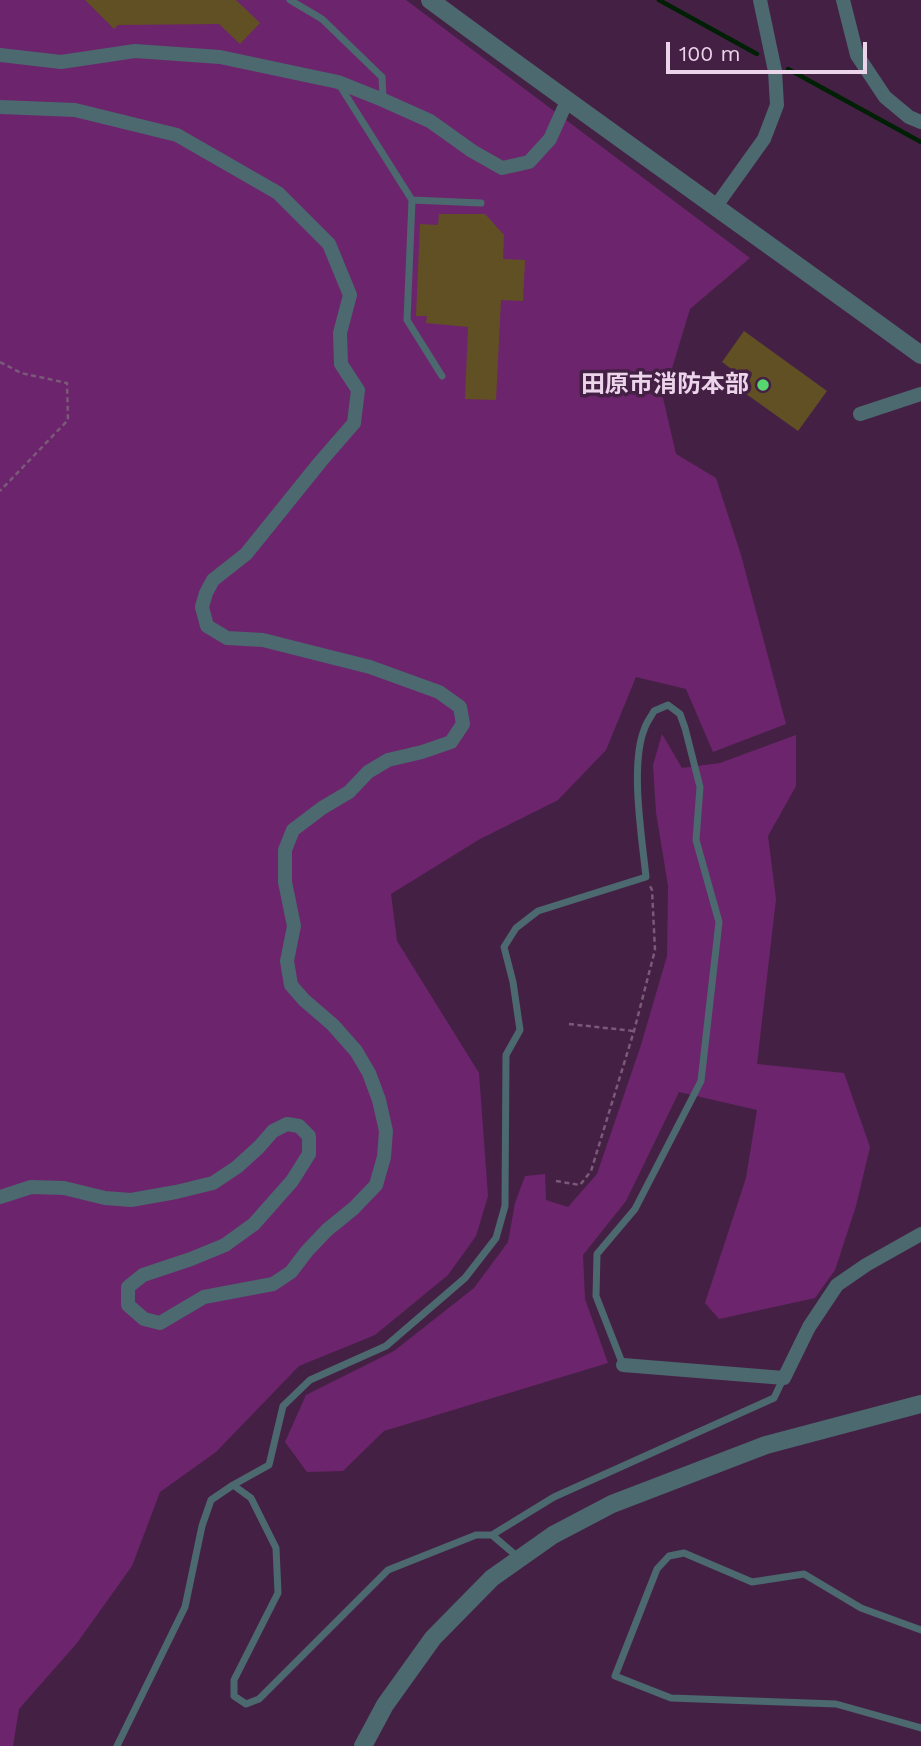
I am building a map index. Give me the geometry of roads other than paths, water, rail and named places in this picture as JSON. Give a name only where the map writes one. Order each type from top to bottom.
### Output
[{"type":"street","points":[[430,0],[921,355]]},
{"type":"street","points":[[716,206],[764,139],[777,105],[775,71],[760,0]]},
{"type":"street","points":[[843,0],[857,55],[885,97],[909,117],[921,122]]},
{"type":"street","points":[[0,55],[61,62],[135,51],[220,57],[338,82],[430,121],[472,151],[502,167],[529,162],[550,139],[567,101]]},
{"type":"street","points":[[0,107],[75,110],[177,135],[278,192],[328,244],[350,295],[340,333],[341,364],[358,390],[354,423],[246,554],[213,580],[202,607],[207,626],[227,638],[262,639],[370,667],[439,692],[460,707],[463,724],[452,742],[387,760],[368,772],[349,792],[293,830],[285,850],[285,882],[294,926],[287,961],[292,985],[356,1051],[379,1100],[386,1130],[384,1157],[376,1185],[354,1208],[327,1230],[290,1272],[273,1284],[204,1297],[160,1323],[144,1319],[128,1305],[128,1287],[143,1275],[225,1245],[254,1224],[292,1181],[309,1154],[309,1136],[299,1126],[287,1124],[273,1130],[237,1167],[213,1183],[131,1200],[105,1198],[65,1188],[31,1187],[0,1197]]},
{"type":"street","points":[[860,414],[921,394]]},
{"type":"street","points":[[623,1365],[784,1378],[809,1327],[837,1285],[921,1234]]},
{"type":"street","points":[[363,1746],[384,1705],[433,1638],[492,1578],[553,1535],[612,1504],[766,1445],[921,1404]]},
{"type":"lane","points":[[290,0],[322,19],[382,77],[383,100]]},
{"type":"lane","points":[[338,82],[412,200],[407,320],[442,376]]},
{"type":"lane","points":[[412,200],[481,203]]},
{"type":"lane","points":[[117,1746],[185,1607],[202,1527],[211,1500],[269,1465],[283,1406],[310,1380],[386,1346],[466,1278],[496,1238],[505,1206],[506,1055],[520,1030],[513,982],[504,947],[516,928],[538,911],[646,877],[638,760],[644,730],[654,710],[668,705],[680,714],[700,787],[696,840],[719,922],[701,1081],[635,1209],[597,1254],[596,1296],[623,1365]]},
{"type":"lane","points":[[233,1485],[251,1498],[276,1548],[278,1593],[234,1680],[234,1696],[246,1704],[259,1699],[388,1570],[476,1535],[492,1535],[554,1497],[774,1398],[784,1378]]},
{"type":"lane","points":[[492,1535],[520,1559]]},
{"type":"lane","points":[[921,1630],[861,1608],[804,1574],[752,1582],[684,1553],[669,1556],[657,1569],[615,1676],[671,1698],[836,1704],[921,1728]]},
{"type":"waterway","points":[[659,0],[757,54]]},
{"type":"waterway","points":[[788,69],[921,142]]},
{"type":"place","name":"田原市消防本部","points":[[763,385]]}]
